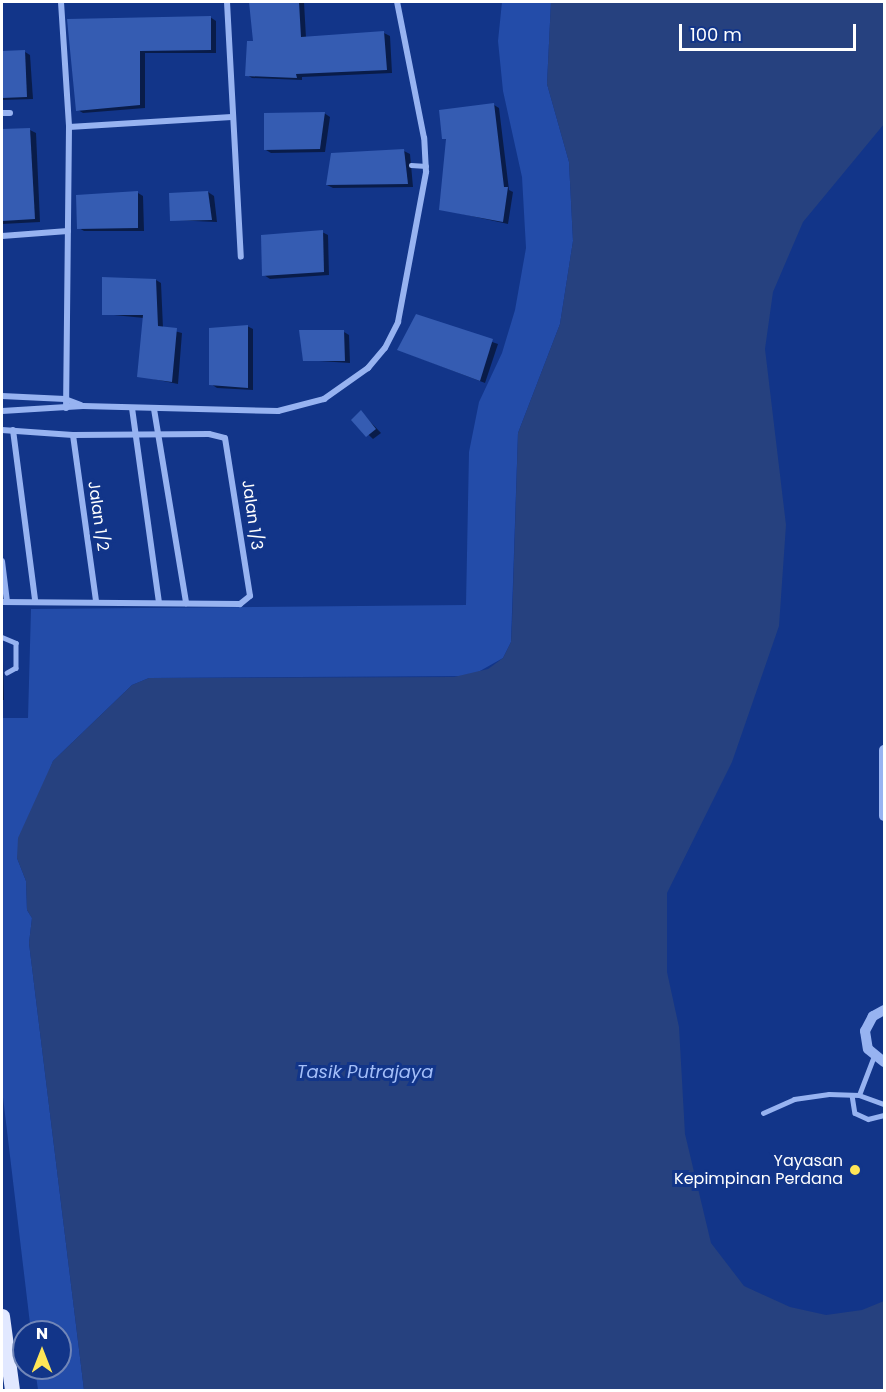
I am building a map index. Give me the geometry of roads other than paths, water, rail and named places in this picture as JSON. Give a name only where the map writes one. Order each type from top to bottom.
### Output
[{"type":"main road","points":[[2,1316],[12,1390]]},
{"type":"street","points":[[61,2],[69,127],[66,408]]},
{"type":"street","points":[[227,2],[241,256]]},
{"type":"street","points":[[2,411],[83,406],[278,411],[324,399],[368,368],[385,348],[398,322],[426,166],[397,2]]},
{"type":"street","points":[[2,113],[10,113]]},
{"type":"street","points":[[69,127],[232,117]]},
{"type":"street","points":[[2,236],[68,231]]},
{"type":"street","points":[[2,396],[66,399],[83,406]]},
{"type":"street","points":[[33,397],[33,410]]},
{"type":"street","points":[[132,408],[159,602]]},
{"type":"street","points":[[2,561],[4,602],[35,600],[186,603],[154,408]]},
{"type":"street","points":[[2,430],[73,435],[158,436]]},
{"type":"street","points":[[13,430],[35,600]]},
{"type":"street","name":"Jalan 1/3","points":[[158,436],[216,434],[228,442],[249,600],[240,604],[186,603]]},
{"type":"street","name":"Jalan 1/2","points":[[73,435],[96,602]]},
{"type":"street","points":[[885,750],[885,816]]},
{"type":"street","points":[[885,1010],[873,1016],[865,1031],[874,1056],[885,1062]]},
{"type":"lane","points":[[411,165],[426,166]]},
{"type":"lane","points":[[2,637],[16,643],[16,668],[7,673]]},
{"type":"lane","points":[[859,1095],[874,1056]]},
{"type":"lane","points":[[852,1095],[855,1113],[868,1119],[885,1115]]},
{"type":"lane","points":[[763,1113],[794,1099],[859,1095],[885,1104]]},
{"type":"water","name":"Tasik Putrajaya","points":[[551,2],[884,2],[884,124],[803,222],[773,292],[765,349],[786,525],[779,626],[732,762],[667,893],[667,972],[679,1027],[685,1134],[711,1243],[744,1286],[790,1307],[826,1315],[862,1310],[884,1301],[884,1390],[84,1390],[29,943],[32,918],[27,910],[26,881],[17,858],[18,838],[53,761],[132,685],[149,678],[454,677],[488,669],[503,658],[511,642],[518,433],[560,324],[573,241],[569,162],[547,84]]},
{"type":"place","name":"Yayasan Kepimpinan Perdana","points":[[855,1170]]}]
